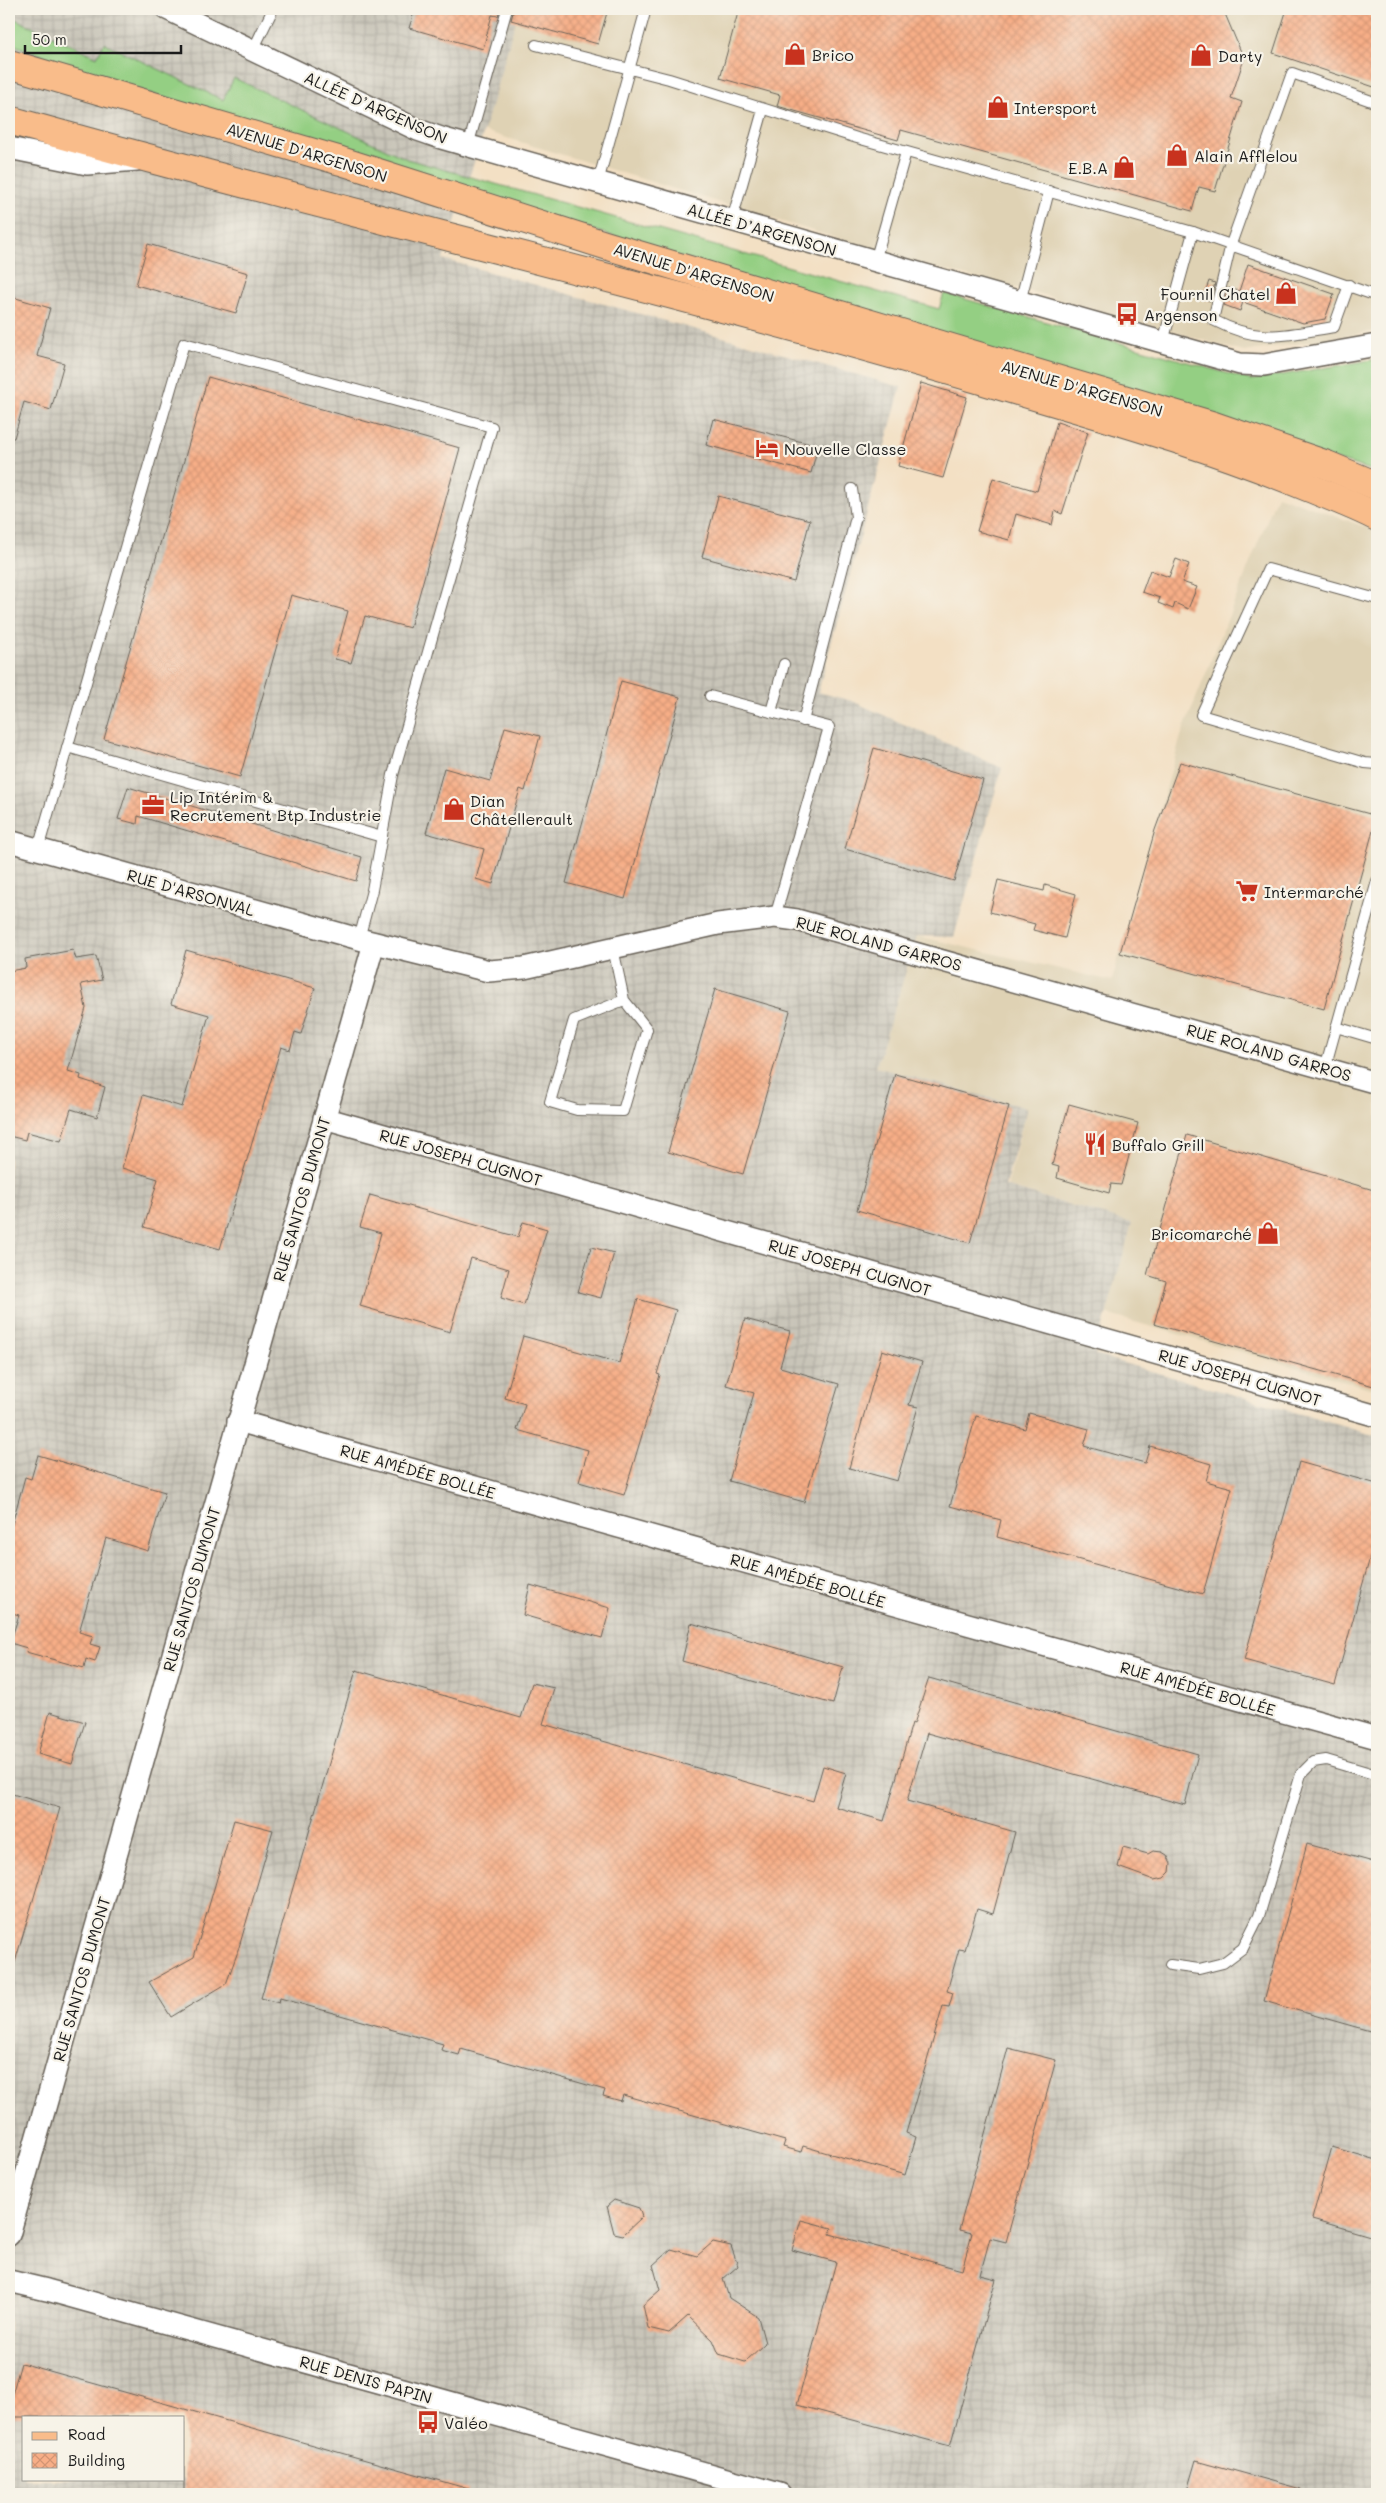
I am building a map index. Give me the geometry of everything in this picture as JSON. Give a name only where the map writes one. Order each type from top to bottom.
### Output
[{"type":"main road","name":"AVENUE D'ARGENSON","points":[[17,72],[341,161],[605,246],[1214,426],[1327,465],[1377,486]]},
{"type":"main road","name":"AVENUE D'ARGENSON","points":[[9,120],[148,159],[719,305],[923,363],[1171,436],[1272,472],[1377,517]]},
{"type":"street","name":"ALLÉE D’ARGENSON","points":[[167,9],[418,130],[468,146],[1240,364],[1264,365],[1377,345]]},
{"type":"street","points":[[9,148],[87,164],[148,159]]},
{"type":"street","name":"RUE D'ARSONVAL","points":[[9,841],[366,941]]},
{"type":"street","name":"RUE ROLAND GARROS","points":[[366,941],[489,971],[524,968],[718,924],[775,917],[806,922],[1377,1083]]},
{"type":"street","name":"RUE SANTOS DUMONT","points":[[9,2235],[324,1118],[366,941]]},
{"type":"street","name":"RUE JOSEPH CUGNOT","points":[[324,1118],[1377,1416]]},
{"type":"street","name":"RUE AMÉDÉE BOLLÉE","points":[[238,1421],[1377,1738]]},
{"type":"street","name":"RUE DENIS PAPIN","points":[[9,2281],[780,2494]]},
{"type":"lane","points":[[253,50],[274,9]]},
{"type":"lane","points":[[468,146],[507,9]]},
{"type":"lane","points":[[598,182],[646,9]]},
{"type":"lane","points":[[536,45],[630,69],[906,152],[1193,232],[1377,296]]},
{"type":"lane","points":[[1348,285],[1334,327],[1282,336],[1257,336],[1234,331],[1213,320],[1231,244],[1292,73],[1377,103]]},
{"type":"lane","points":[[732,220],[763,110]]},
{"type":"lane","points":[[875,261],[906,152]]},
{"type":"lane","points":[[1020,302],[1050,191]]},
{"type":"lane","points":[[1164,342],[1193,232]]},
{"type":"lane","points":[[38,849],[184,343],[492,427],[393,774],[372,890],[366,941]]},
{"type":"lane","points":[[803,721],[856,518],[852,489]]},
{"type":"lane","points":[[1377,599],[1268,569],[1202,716],[1365,763],[1377,764]]},
{"type":"lane","points":[[771,712],[784,664]]},
{"type":"lane","points":[[710,696],[829,727],[775,917]]},
{"type":"lane","points":[[67,747],[382,837]]},
{"type":"lane","points":[[1325,1068],[1377,881]]},
{"type":"lane","points":[[613,948],[624,1000],[647,1029],[623,1111],[577,1110],[550,1102],[574,1020],[624,1000]]},
{"type":"lane","points":[[1336,1028],[1377,1039]]},
{"type":"lane","points":[[1170,1965],[1199,1969],[1223,1963],[1243,1948],[1259,1916],[1301,1774],[1313,1762],[1326,1760],[1377,1775]]},
{"type":"shaded area","points":[[9,9],[519,9],[484,131],[443,259],[901,387],[818,692],[852,701],[1002,768],[954,937],[917,936],[876,1067],[1027,1108],[1005,1186],[1132,1223],[1095,1355],[1377,1436],[1377,2494],[9,2494]]},
{"type":"shaded area","points":[[519,9],[1377,9],[1377,331],[1244,352],[1041,294],[932,267],[484,131]]},
{"type":"shaded area","points":[[1277,495],[1368,528],[1377,534],[1377,1390],[1106,1314],[1132,1223],[1007,1186],[1027,1108],[876,1067],[917,936],[1112,981],[1181,736]]},
{"type":"green space","points":[[9,9],[13,18],[97,57],[104,43],[223,100],[234,78],[407,159],[939,309],[944,293],[1251,380],[1377,359],[1377,472],[107,80],[9,43]]},
{"type":"building","points":[[415,9],[500,9],[498,16],[492,15],[483,49],[409,28]]},
{"type":"building","points":[[514,9],[608,9],[598,44],[511,20]]},
{"type":"building","points":[[739,9],[1223,9],[1244,59],[1231,98],[1242,102],[1215,191],[1199,187],[1192,211],[901,130],[898,140],[777,106],[780,95],[720,78]]},
{"type":"building","points":[[1287,9],[1377,9],[1377,88],[1273,53]]},
{"type":"building","points":[[148,244],[248,273],[236,313],[136,285]]},
{"type":"building","name":"Fournil Chatel","points":[[1248,264],[1334,294],[1325,319],[1303,323],[1243,302],[1240,311],[1224,305],[1228,288],[1239,291]]},
{"type":"building","points":[[1209,281],[1215,283],[1210,301],[1203,298]]},
{"type":"building","points":[[9,296],[50,308],[37,356],[64,363],[51,410],[24,402],[14,438],[9,438]]},
{"type":"building","points":[[208,377],[460,448],[410,628],[365,616],[351,663],[335,659],[348,611],[291,595],[240,777],[104,739]]},
{"type":"building","points":[[921,383],[967,397],[943,478],[898,466]]},
{"type":"building","points":[[713,419],[818,446],[811,473],[706,445]]},
{"type":"building","points":[[1057,422],[1088,432],[1062,514],[1055,511],[1052,525],[1016,514],[1009,540],[977,531],[993,478],[1037,491]]},
{"type":"building","points":[[718,496],[810,520],[794,582],[702,557]]},
{"type":"building","points":[[1176,559],[1189,564],[1182,582],[1197,587],[1188,609],[1175,603],[1173,609],[1158,603],[1160,598],[1142,592],[1150,570],[1169,577]]},
{"type":"building","points":[[621,681],[680,697],[625,899],[566,883]]},
{"type":"building","points":[[505,727],[540,736],[525,791],[520,789],[493,884],[476,879],[484,849],[426,833],[444,768],[490,781]]},
{"type":"building","points":[[874,748],[983,780],[954,881],[845,849]]},
{"type":"building","name":"Intermarché","points":[[1180,762],[1377,816],[1324,1009],[1120,953],[1155,830]]},
{"type":"building","points":[[128,787],[362,857],[356,881],[138,816],[137,824],[118,819]]},
{"type":"building","points":[[998,880],[1044,891],[1045,885],[1076,894],[1065,938],[1033,930],[1035,924],[990,912]]},
{"type":"building","points":[[73,950],[76,959],[96,956],[102,980],[81,984],[86,1008],[68,1071],[81,1075],[80,1079],[105,1087],[97,1117],[71,1109],[61,1141],[27,1132],[25,1140],[9,1136],[9,971],[26,968],[25,959]]},
{"type":"building","points":[[186,950],[315,988],[301,1034],[295,1032],[290,1050],[281,1047],[220,1249],[144,1227],[158,1179],[122,1168],[143,1095],[182,1107],[209,1015],[171,1004]]},
{"type":"building","points":[[715,989],[790,1011],[743,1174],[668,1152]]},
{"type":"building","points":[[895,1074],[1009,1106],[970,1243],[857,1210]]},
{"type":"building","name":"Buffalo Grill","points":[[1069,1104],[1138,1123],[1121,1185],[1111,1184],[1109,1193],[1057,1178],[1059,1167],[1052,1165]]},
{"type":"building","name":"Bricomarché","points":[[1187,1135],[1377,1191],[1377,1387],[1154,1324],[1166,1281],[1147,1275]]},
{"type":"building","points":[[370,1195],[518,1237],[523,1222],[547,1229],[524,1305],[501,1298],[509,1269],[471,1258],[450,1332],[360,1306],[381,1233],[360,1227]]},
{"type":"building","points":[[591,1247],[614,1253],[601,1298],[578,1292]]},
{"type":"building","points":[[638,1299],[676,1310],[657,1374],[660,1375],[624,1495],[579,1482],[588,1450],[517,1430],[525,1404],[505,1398],[523,1336],[619,1363]]},
{"type":"building","points":[[745,1319],[790,1331],[780,1367],[839,1384],[804,1502],[729,1481],[754,1393],[726,1385]]},
{"type":"building","points":[[882,1350],[922,1362],[909,1405],[918,1407],[897,1481],[849,1468]]},
{"type":"building","points":[[1029,1413],[1089,1429],[1084,1446],[1145,1463],[1150,1446],[1211,1464],[1206,1481],[1232,1488],[1203,1594],[997,1537],[1001,1520],[950,1506],[976,1416],[1025,1429]]},
{"type":"building","points":[[38,1455],[165,1492],[148,1551],[106,1538],[79,1632],[93,1636],[90,1644],[100,1647],[95,1662],[86,1659],[84,1668],[26,1652],[27,1648],[10,1643],[19,1615],[9,1612],[9,1535],[25,1477],[31,1479]]},
{"type":"building","points":[[1299,1462],[1377,1484],[1377,1532],[1335,1685],[1244,1660]]},
{"type":"building","points":[[530,1585],[610,1608],[602,1638],[523,1615]]},
{"type":"building","points":[[691,1623],[843,1667],[833,1704],[682,1661]]},
{"type":"building","points":[[356,1670],[521,1718],[532,1683],[554,1688],[543,1724],[813,1801],[823,1766],[846,1773],[836,1807],[884,1821],[912,1723],[914,1724],[929,1678],[1198,1754],[1185,1805],[927,1733],[907,1801],[1015,1832],[993,1914],[977,1909],[965,1950],[959,1949],[947,1991],[953,1993],[949,2007],[943,2006],[906,2133],[916,2137],[905,2175],[803,2146],[801,2152],[783,2147],[785,2141],[623,2095],[621,2101],[603,2096],[605,2090],[461,2049],[459,2055],[441,2050],[443,2044],[280,1998],[279,2003],[261,1998]]},
{"type":"building","points":[[50,1712],[85,1722],[72,1764],[38,1754]]},
{"type":"building","points":[[9,1793],[60,1808],[13,1969],[9,1968]]},
{"type":"building","points":[[234,1820],[273,1830],[237,1954],[226,1984],[171,2017],[149,1982],[194,1957]]},
{"type":"building","points":[[1307,1844],[1377,1863],[1377,2033],[1264,2001]]},
{"type":"building","points":[[1123,1847],[1148,1854],[1153,1851],[1162,1852],[1167,1855],[1171,1863],[1170,1872],[1164,1878],[1154,1880],[1118,1867]]},
{"type":"building","points":[[1008,2048],[1056,2060],[1006,2242],[990,2238],[980,2275],[996,2279],[950,2446],[797,2405],[836,2262],[792,2250],[801,2220],[832,2228],[830,2234],[962,2270],[972,2233],[959,2230]]},
{"type":"building","points":[[1332,2147],[1377,2160],[1377,2238],[1312,2219]]},
{"type":"building","points":[[614,2200],[639,2208],[642,2217],[623,2235],[614,2233],[607,2206]]},
{"type":"building","points":[[713,2242],[731,2246],[738,2266],[723,2279],[729,2298],[758,2317],[765,2343],[745,2362],[719,2354],[713,2340],[688,2316],[669,2333],[648,2328],[643,2305],[660,2290],[653,2265],[671,2249],[697,2256]]},
{"type":"building","points":[[21,2363],[469,2489],[468,2494],[184,2494],[185,2416],[9,2417],[9,2405]]},
{"type":"building","points":[[1196,2460],[1301,2489],[1301,2494],[1186,2494]]},
{"type":"place","name":"Brico","points":[[795,54]]},
{"type":"place","name":"Darty","points":[[1201,55]]},
{"type":"place","name":"Intersport","points":[[998,107]]},
{"type":"place","name":"Alain Afflelou","points":[[1177,155]]},
{"type":"place","name":"E.B.A","points":[[1124,167]]},
{"type":"place","name":"Fournil Chatel","points":[[1286,293]]},
{"type":"place","name":"Argenson","points":[[1127,314]]},
{"type":"place","name":"Nouvelle Classe","points":[[767,448]]},
{"type":"place","name":"Lip Intérim & Recrutement Btp Industrie","points":[[153,805]]},
{"type":"place","name":"Dian Châtellerault","points":[[454,809]]},
{"type":"place","name":"Intermarché","points":[[1247,891]]},
{"type":"place","name":"Buffalo Grill","points":[[1095,1144]]},
{"type":"place","name":"Bricomarché","points":[[1268,1233]]},
{"type":"place","name":"Valéo","points":[[428,2422]]}]
